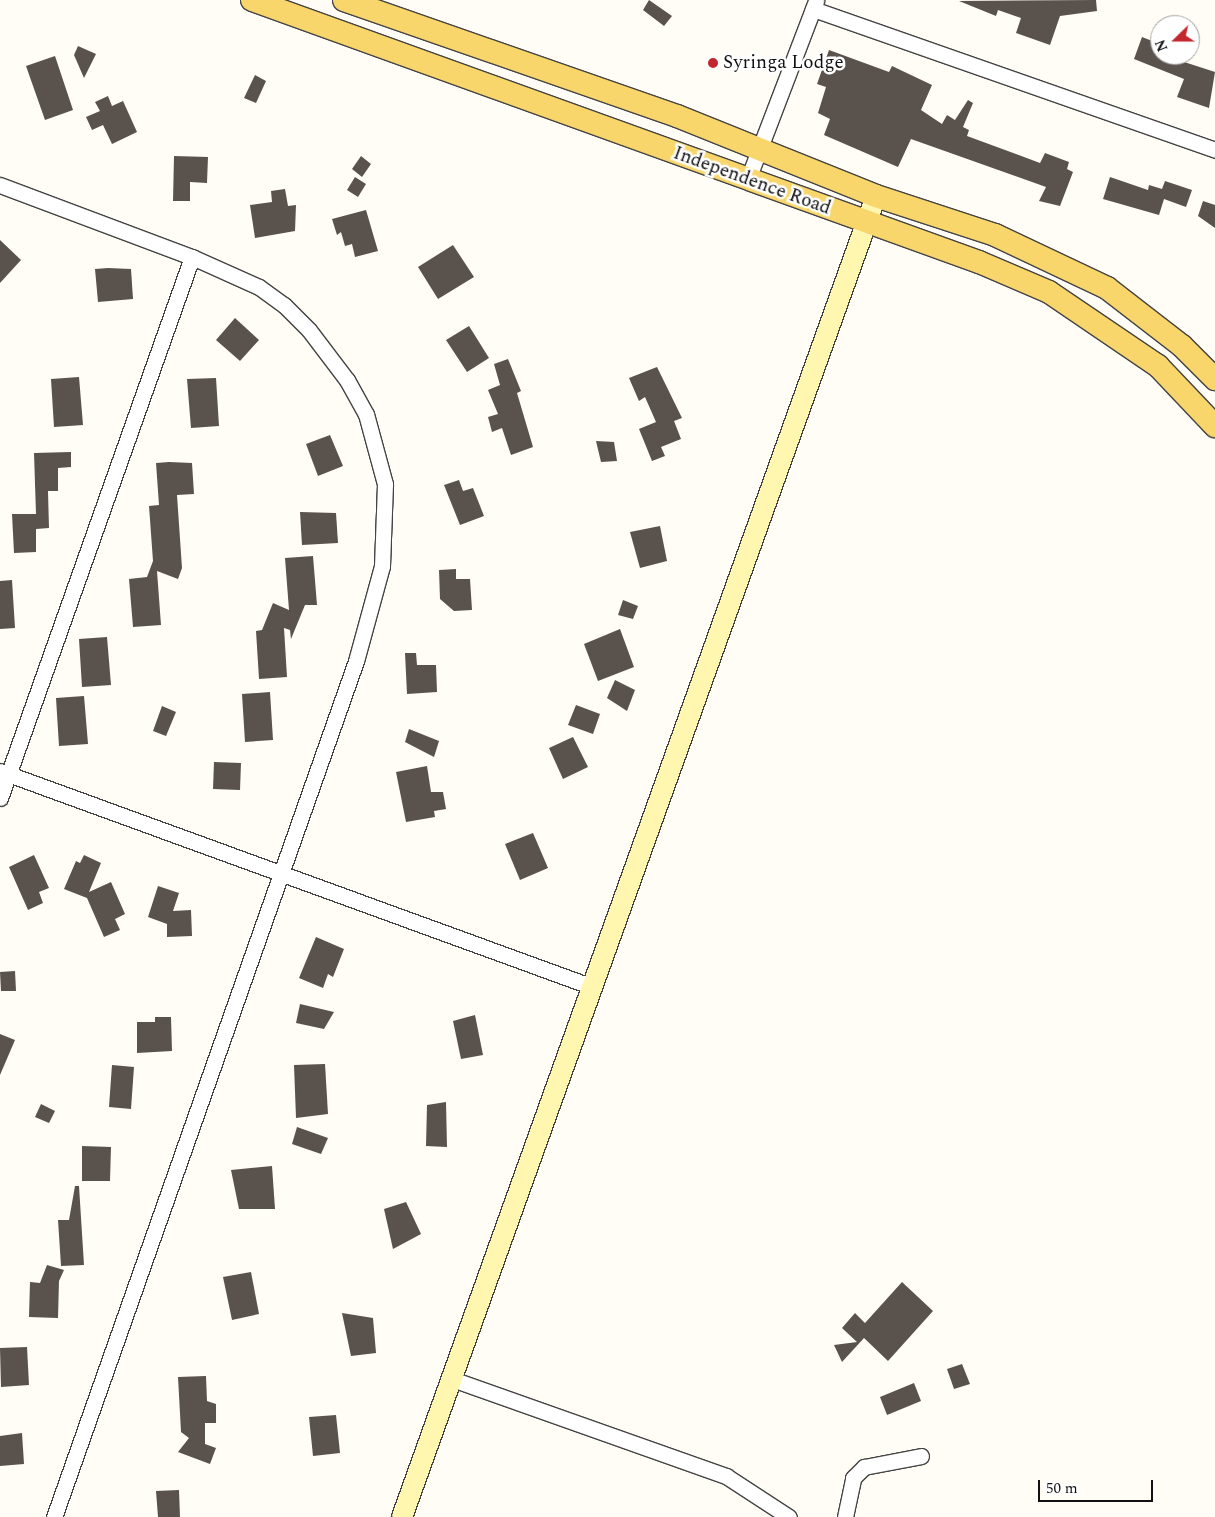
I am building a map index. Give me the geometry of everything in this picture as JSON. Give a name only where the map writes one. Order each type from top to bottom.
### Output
[{"type":"main road","name":"Independence Road","points":[[252,0],[748,179],[866,224],[979,262],[1049,292],[1158,366],[1215,426]]},
{"type":"main road","name":"Independence Road","points":[[344,0],[677,116],[876,196],[995,235],[1081,273],[1149,318],[1215,379]]},
{"type":"street","points":[[748,179],[815,5],[1215,150]]},
{"type":"street","points":[[0,185],[192,257],[259,288],[309,330],[366,414],[385,484],[382,566],[368,624],[283,873],[54,1517]]},
{"type":"street","points":[[402,1517],[590,986],[876,196]]},
{"type":"street","points":[[0,798],[4,773],[192,257]]},
{"type":"street","points":[[4,773],[590,986]]},
{"type":"street","points":[[452,1379],[726,1476],[789,1517]]},
{"type":"street","points":[[845,1517],[853,1478],[864,1467],[921,1456]]},
{"type":"building","points":[[649,0],[672,16],[664,26],[643,10]]},
{"type":"building","points":[[1096,0],[1097,11],[1060,16],[1050,45],[1016,33],[1021,18],[998,10],[996,16],[959,1]]},
{"type":"building","points":[[1142,37],[1150,40],[1150,65],[1193,65],[1215,72],[1209,108],[1177,97],[1184,79],[1134,59]]},
{"type":"building","points":[[78,46],[96,54],[84,78],[74,55]]},
{"type":"building","points":[[829,50],[889,72],[892,66],[932,85],[921,110],[942,124],[947,115],[955,120],[968,100],[973,103],[963,127],[969,130],[967,136],[1040,163],[1045,153],[1069,162],[1067,169],[1073,172],[1060,206],[1039,201],[1046,187],[911,139],[898,167],[824,135],[830,119],[818,113],[826,87],[817,84]]},
{"type":"building","points":[[55,56],[73,110],[45,120],[26,66]]},
{"type":"building","points":[[255,75],[266,81],[256,103],[244,98]]},
{"type":"building","points":[[108,96],[112,106],[123,101],[137,132],[112,144],[103,125],[92,130],[86,117],[100,111],[95,102]]},
{"type":"building","points":[[174,156],[208,157],[207,183],[190,182],[190,201],[173,201]]},
{"type":"building","points":[[361,156],[371,164],[362,177],[352,169]]},
{"type":"building","points":[[355,177],[366,184],[358,197],[347,190]]},
{"type":"building","points":[[1110,177],[1148,190],[1149,185],[1162,189],[1165,181],[1192,190],[1186,207],[1164,199],[1159,215],[1103,199]]},
{"type":"building","points":[[285,189],[288,206],[296,205],[295,231],[255,238],[250,205],[272,202],[271,191]]},
{"type":"building","points":[[1203,201],[1215,205],[1215,228],[1198,216]]},
{"type":"building","points":[[366,210],[378,251],[355,257],[352,244],[345,246],[341,232],[337,235],[332,219]]},
{"type":"building","points":[[0,240],[21,260],[0,283]]},
{"type":"building","points":[[453,245],[474,277],[438,299],[418,267]]},
{"type":"building","points":[[95,269],[131,269],[133,299],[98,302]]},
{"type":"building","points":[[235,318],[259,340],[240,361],[216,340]]},
{"type":"building","points":[[469,326],[489,358],[467,372],[446,340]]},
{"type":"building","points":[[508,359],[521,391],[517,393],[533,447],[511,455],[502,428],[492,432],[488,417],[498,414],[488,390],[500,385],[494,364]]},
{"type":"building","points":[[657,367],[682,418],[674,421],[681,439],[661,447],[665,456],[652,461],[639,429],[656,422],[645,397],[639,401],[629,378]]},
{"type":"building","points":[[79,377],[83,425],[54,427],[51,379]]},
{"type":"building","points":[[216,378],[219,426],[191,428],[187,379]]},
{"type":"building","points":[[330,435],[343,466],[318,476],[306,444]]},
{"type":"building","points":[[596,441],[614,442],[617,461],[601,462]]},
{"type":"building","points":[[71,452],[71,467],[58,468],[58,491],[48,491],[49,528],[36,529],[36,552],[14,553],[12,514],[36,514],[34,453]]},
{"type":"building","points":[[156,463],[192,463],[194,494],[177,495],[182,568],[178,579],[157,571],[161,625],[133,627],[129,579],[147,577],[153,561],[149,506],[159,505]]},
{"type":"building","points":[[459,480],[463,491],[473,488],[484,516],[460,525],[444,485]]},
{"type":"building","points":[[300,512],[336,513],[338,543],[302,545]]},
{"type":"building","points":[[660,526],[667,561],[640,568],[630,532]]},
{"type":"building","points":[[313,556],[317,605],[305,605],[291,639],[290,630],[284,628],[287,677],[259,679],[256,631],[262,630],[273,603],[289,610],[285,558]]},
{"type":"building","points":[[456,569],[456,579],[470,579],[472,610],[454,611],[440,599],[439,570]]},
{"type":"building","points":[[12,580],[15,628],[0,629],[0,581]]},
{"type":"building","points":[[623,600],[638,606],[633,619],[618,615]]},
{"type":"building","points":[[620,629],[634,667],[598,681],[584,644]]},
{"type":"building","points":[[107,637],[111,685],[82,687],[79,639]]},
{"type":"building","points":[[405,653],[416,653],[417,665],[436,665],[437,692],[407,694]]},
{"type":"building","points":[[615,680],[635,690],[627,711],[607,698]]},
{"type":"building","points":[[270,692],[273,740],[245,742],[242,694]]},
{"type":"building","points":[[84,696],[88,744],[59,746],[56,698]]},
{"type":"building","points":[[576,705],[600,714],[593,734],[568,725]]},
{"type":"building","points":[[162,706],[176,712],[166,736],[153,731]]},
{"type":"building","points":[[409,729],[439,741],[434,757],[405,742]]},
{"type":"building","points":[[573,737],[588,767],[563,779],[549,748]]},
{"type":"building","points":[[214,762],[241,763],[240,790],[213,789]]},
{"type":"building","points":[[427,766],[431,792],[443,792],[446,809],[434,811],[435,817],[406,822],[396,772]]},
{"type":"building","points":[[533,833],[548,868],[520,880],[505,844]]},
{"type":"building","points":[[34,855],[49,888],[39,892],[43,903],[28,910],[9,867]]},
{"type":"building","points":[[84,855],[101,863],[89,892],[111,882],[125,914],[115,919],[120,930],[104,937],[87,898],[64,889],[76,861],[80,863]]},
{"type":"building","points":[[158,886],[179,893],[173,911],[191,910],[192,936],[167,937],[167,924],[148,917]]},
{"type":"building","points":[[316,937],[344,949],[333,977],[328,974],[323,988],[299,978]]},
{"type":"building","points":[[15,971],[16,991],[1,991],[0,972]]},
{"type":"building","points":[[300,1004],[334,1012],[324,1029],[296,1023]]},
{"type":"building","points":[[475,1015],[483,1055],[461,1059],[453,1021]]},
{"type":"building","points":[[155,1017],[171,1017],[172,1051],[137,1053],[137,1022],[155,1022]]},
{"type":"building","points":[[0,1034],[15,1040],[0,1075]]},
{"type":"building","points":[[325,1064],[328,1114],[296,1118],[294,1065]]},
{"type":"building","points":[[112,1065],[134,1067],[131,1109],[109,1107]]},
{"type":"building","points":[[446,1102],[447,1147],[426,1146],[427,1105]]},
{"type":"building","points":[[41,1104],[55,1111],[49,1123],[35,1117]]},
{"type":"building","points":[[297,1127],[328,1138],[321,1154],[292,1144]]},
{"type":"building","points":[[82,1146],[111,1147],[110,1181],[82,1181]]},
{"type":"building","points":[[272,1166],[275,1209],[239,1209],[231,1170]]},
{"type":"building","points":[[75,1186],[79,1186],[84,1265],[61,1266],[58,1220],[69,1220]]},
{"type":"building","points":[[406,1202],[421,1234],[393,1249],[384,1209]]},
{"type":"building","points":[[47,1265],[64,1270],[59,1281],[58,1318],[29,1317],[30,1282],[40,1283]]},
{"type":"building","points":[[251,1272],[259,1314],[232,1320],[223,1277]]},
{"type":"building","points":[[902,1282],[933,1311],[888,1361],[864,1338],[842,1362],[834,1345],[857,1342],[842,1328],[855,1313],[865,1323]]},
{"type":"building","points":[[342,1313],[373,1318],[376,1353],[351,1356]]},
{"type":"building","points":[[27,1347],[29,1385],[1,1387],[0,1348]]},
{"type":"building","points":[[962,1364],[970,1384],[954,1389],[947,1369]]},
{"type":"building","points":[[206,1376],[207,1401],[216,1404],[216,1423],[205,1423],[205,1444],[216,1448],[210,1464],[178,1452],[189,1438],[181,1432],[178,1377]]},
{"type":"building","points":[[914,1383],[921,1401],[887,1415],[880,1397]]},
{"type":"building","points":[[336,1415],[340,1453],[313,1456],[309,1417]]},
{"type":"building","points":[[22,1433],[24,1464],[0,1466],[0,1436]]},
{"type":"building","points":[[179,1490],[180,1517],[158,1517],[156,1491]]},
{"type":"place","name":"Syringa Lodge","points":[[713,63]]}]
